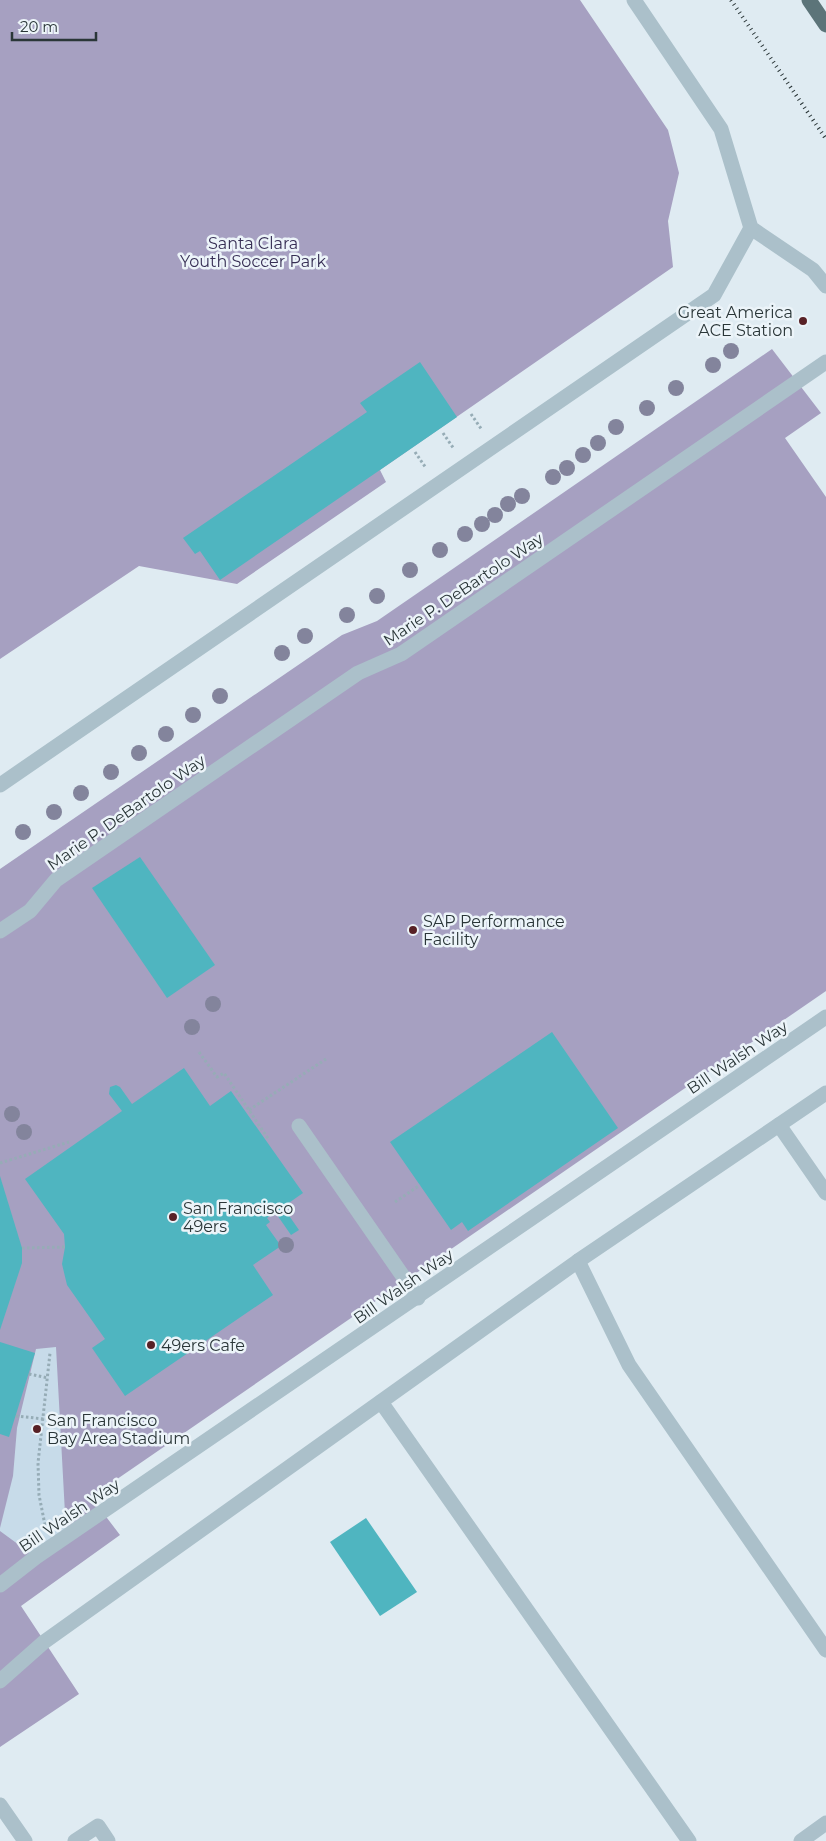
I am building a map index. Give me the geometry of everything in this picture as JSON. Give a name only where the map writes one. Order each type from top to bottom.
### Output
[{"type":"main road","points":[[809,0],[826,25]]},
{"type":"street","points":[[634,0],[721,129],[750,228],[813,270],[826,286]]},
{"type":"street","points":[[0,785],[714,295],[750,228]]},
{"type":"street","name":"Marie P. DeBartolo Way","points":[[0,931],[30,911],[56,880],[358,673],[400,654],[826,362]]},
{"type":"street","name":"Bill Walsh Way","points":[[0,1585],[53,1546],[418,1298],[646,1138],[826,1017]]},
{"type":"street","points":[[0,1681],[44,1642],[578,1261],[826,1093]]},
{"type":"street","points":[[779,1125],[826,1193]]},
{"type":"street","points":[[299,1126],[418,1298]]},
{"type":"street","points":[[578,1261],[629,1365],[826,1650]]},
{"type":"street","points":[[381,1402],[689,1841]]},
{"type":"street","points":[[0,1805],[25,1841]]},
{"type":"street","points":[[801,1841],[826,1823]]},
{"type":"street","points":[[75,1841],[98,1826],[108,1841]]},
{"type":"path","points":[[199,1052],[217,1077],[224,1073],[269,1140]]},
{"type":"path","points":[[249,1110],[326,1059]]},
{"type":"path","points":[[0,1163],[69,1142]]},
{"type":"path","points":[[395,1202],[420,1185]]},
{"type":"path","points":[[22,1248],[65,1247]]},
{"type":"path","points":[[50,1353],[38,1463],[39,1495],[46,1529],[53,1546]]},
{"type":"path","points":[[29,1374],[48,1378]]},
{"type":"path","points":[[16,1416],[44,1419]]},
{"type":"green space","name":"Santa Clara Youth Soccer Park","points":[[0,0],[580,0],[668,130],[679,173],[668,221],[673,267],[380,470],[386,482],[237,584],[139,566],[0,659]]},
{"type":"green space","name":"SAP Performance Facility","points":[[772,349],[821,413],[785,438],[826,497],[826,991],[91,1497],[120,1535],[21,1606],[79,1694],[0,1747],[0,869],[342,635],[377,621]]},
{"type":"shaded area","points":[[56,1347],[66,1532],[30,1553],[0,1531],[0,1528],[13,1476],[17,1428],[36,1349]]},
{"type":"building","points":[[420,362],[457,417],[220,580],[200,551],[195,554],[183,538],[367,412],[360,403]]},
{"type":"building","points":[[140,857],[215,965],[167,998],[92,888]]},
{"type":"building","points":[[552,1032],[618,1128],[468,1231],[462,1222],[451,1230],[390,1142]]},
{"type":"building","points":[[184,1068],[210,1106],[231,1091],[303,1193],[283,1207],[299,1230],[291,1235],[275,1212],[267,1218],[270,1222],[266,1225],[281,1246],[253,1265],[273,1295],[125,1396],[92,1348],[105,1339],[67,1285],[62,1264],[65,1247],[64,1234],[25,1179],[122,1111],[109,1094],[110,1087],[116,1085],[120,1087],[132,1104]]},
{"type":"building","points":[[0,1176],[22,1248],[22,1263],[0,1330]]},
{"type":"building","name":"San Francisco Bay Area Stadium","points":[[0,1342],[35,1353],[9,1437],[0,1434]]},
{"type":"building","points":[[366,1518],[417,1592],[380,1616],[330,1542]]},
{"type":"railway","points":[[731,0],[826,139]]},
{"type":"place","name":"Great America ACE Station","points":[[803,321]]},
{"type":"place","name":"SAP Performance Facility","points":[[413,930]]},
{"type":"place","name":"San Francisco 49ers","points":[[173,1217]]},
{"type":"place","name":"49ers Cafe","points":[[151,1345]]},
{"type":"place","name":"San Francisco Bay Area Stadium","points":[[37,1429]]}]
